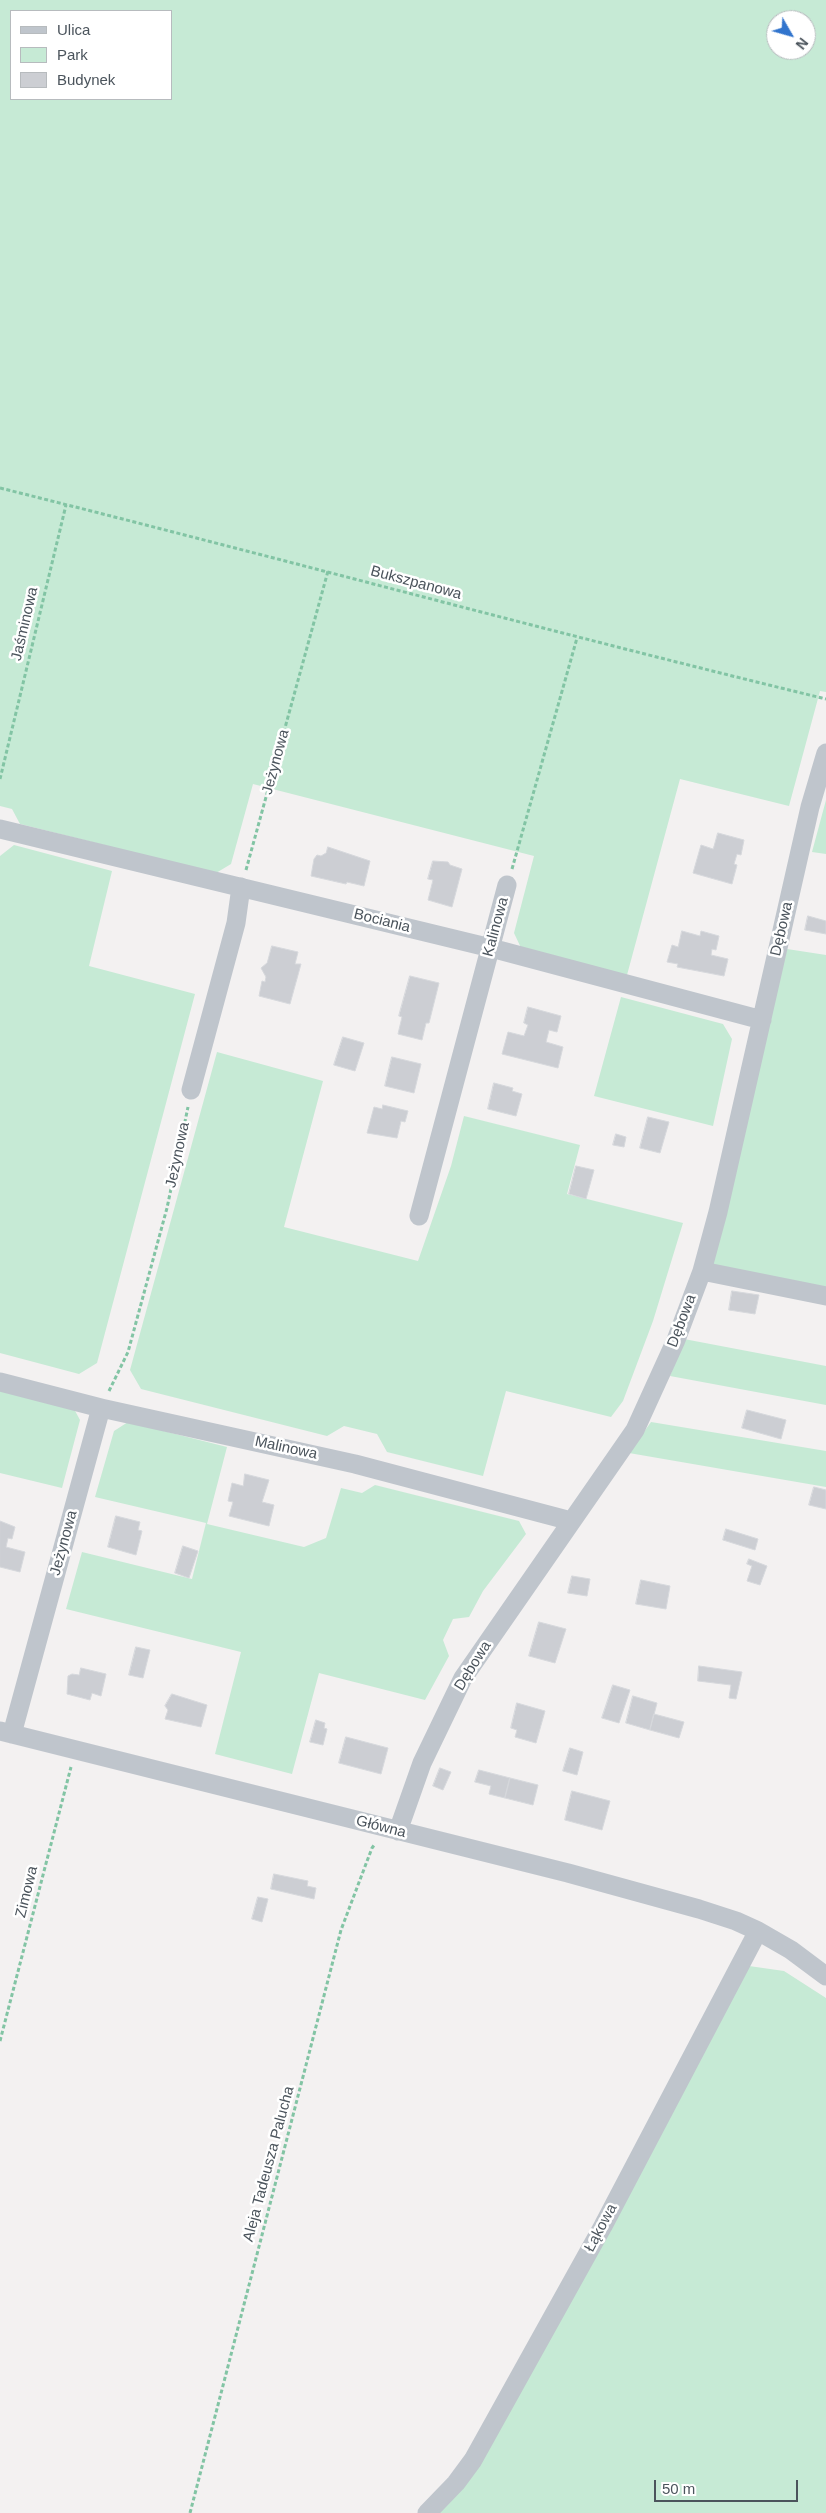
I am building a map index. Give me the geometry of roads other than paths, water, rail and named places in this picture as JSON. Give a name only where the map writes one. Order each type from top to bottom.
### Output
[{"type":"street","name":"Dębowa","points":[[394,1830],[422,1763],[464,1678],[635,1430],[676,1340],[702,1271],[718,1212],[810,807],[826,753]]},
{"type":"street","name":"Bociania","points":[[0,829],[491,948],[762,1020]]},
{"type":"street","name":"Kalinowa","points":[[419,1216],[507,885]]},
{"type":"street","points":[[191,1090],[236,923],[241,887]]},
{"type":"street","points":[[702,1271],[826,1296]]},
{"type":"street","name":"Malinowa","points":[[0,1382],[101,1408],[355,1464],[571,1522]]},
{"type":"street","name":"Jeżynowa","points":[[6,1732],[101,1408]]},
{"type":"street","name":"Główna","points":[[6,1732],[657,1898],[736,1921],[791,1950],[826,1976]]},
{"type":"street","name":"Łąkowa","points":[[427,2513],[456,2483],[473,2460],[603,2226],[758,1931]]}]
